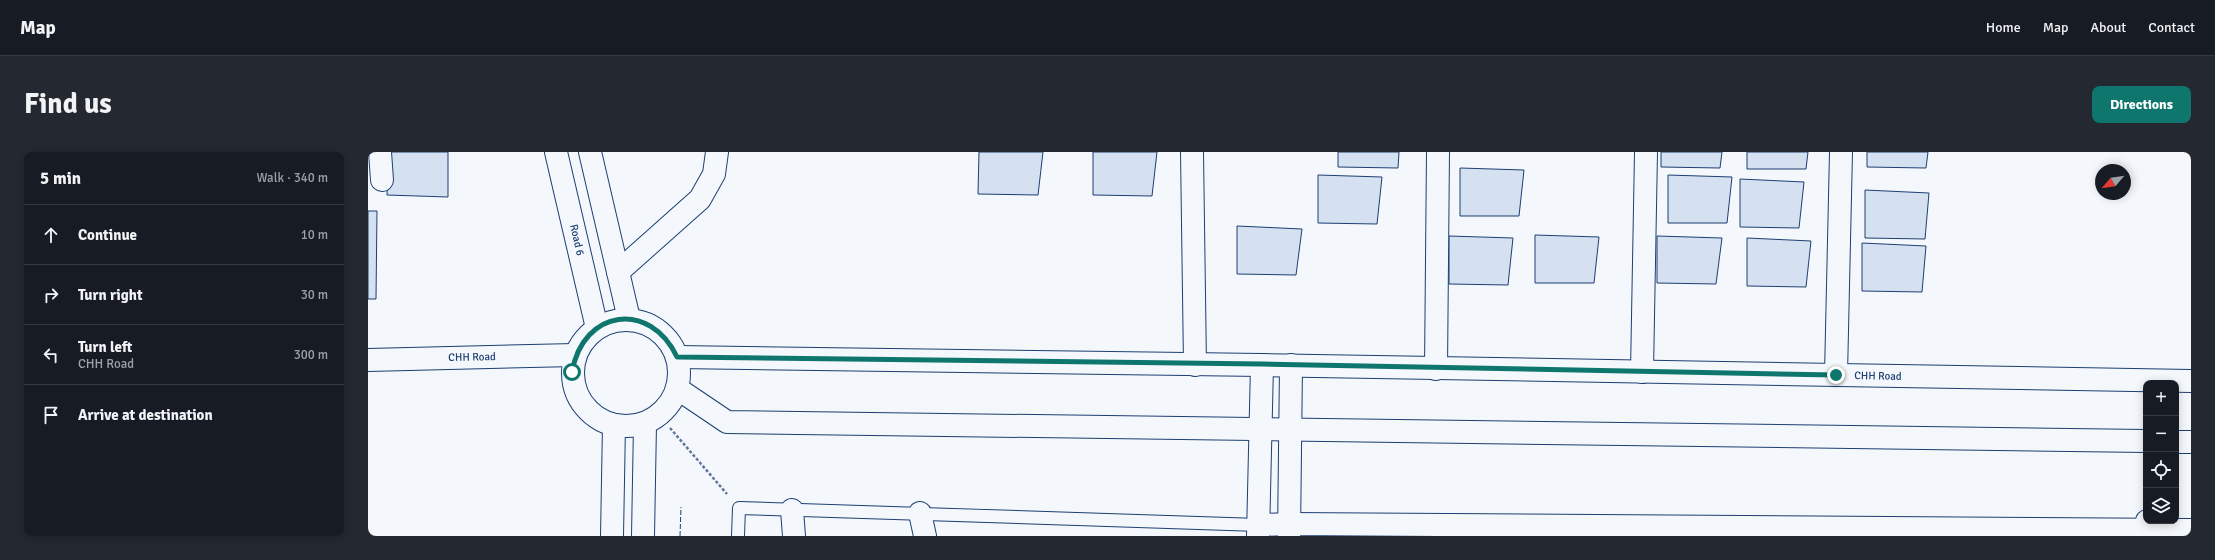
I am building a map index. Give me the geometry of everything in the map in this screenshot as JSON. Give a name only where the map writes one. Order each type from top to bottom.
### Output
[{"type":"street","points":[[380,152],[382,180]]},
{"type":"street","name":"Road 6","points":[[556,152],[597,328]]},
{"type":"street","points":[[590,152],[629,320]]},
{"type":"street","points":[[618,272],[700,199],[714,174],[718,152]]},
{"type":"street","points":[[1192,152],[1195,365]]},
{"type":"street","points":[[1436,369],[1438,152]]},
{"type":"street","points":[[1642,372],[1646,152]]},
{"type":"street","points":[[1836,375],[1841,152]]},
{"type":"street","points":[[629,320],[645,323],[659,331],[670,343],[677,357],[680,373],[678,389],[670,404],[652,419],[630,427],[614,426],[597,418],[583,406],[575,390],[572,372],[575,355],[584,339],[597,328],[612,321],[629,320]]},
{"type":"street","name":"CHH Road","points":[[368,360],[575,355]]},
{"type":"street","name":"CHH Road","points":[[677,357],[1195,365],[1262,364],[1436,369],[1836,375],[2143,382]]},
{"type":"street","points":[[1262,364],[1258,531],[2191,530]]},
{"type":"street","points":[[1289,530],[1291,365]]},
{"type":"street","name":"CHH Road","points":[[2179,381],[2191,381]]},
{"type":"street","points":[[678,389],[727,422],[2143,441]]},
{"type":"street","points":[[643,536],[652,419]]},
{"type":"street","points":[[612,536],[614,426]]},
{"type":"street","points":[[2179,442],[2191,442]]},
{"type":"street","points":[[792,510],[794,536]]},
{"type":"street","points":[[920,513],[925,536]]},
{"type":"lane","points":[[738,536],[739,508],[920,513],[1258,531]]},
{"type":"path","points":[[652,419],[739,508]]},
{"type":"building","points":[[388,152],[448,152],[448,197],[387,195]]},
{"type":"building","points":[[979,152],[1043,152],[1038,195],[978,194]]},
{"type":"building","points":[[1093,152],[1157,152],[1152,196],[1093,195]]},
{"type":"building","points":[[1338,152],[1399,152],[1398,168],[1338,167]]},
{"type":"building","points":[[1661,152],[1722,152],[1720,168],[1661,167]]},
{"type":"building","points":[[1747,152],[1808,152],[1806,169],[1747,169]]},
{"type":"building","points":[[1867,152],[1928,152],[1926,168],[1867,167]]},
{"type":"building","points":[[1460,168],[1524,170],[1519,216],[1460,216]]},
{"type":"building","points":[[1318,175],[1382,177],[1377,224],[1318,223]]},
{"type":"building","points":[[1668,175],[1732,177],[1727,223],[1668,223]]},
{"type":"building","points":[[1740,179],[1804,182],[1799,228],[1740,227]]},
{"type":"building","points":[[1865,190],[1929,193],[1925,239],[1865,238]]},
{"type":"building","points":[[368,211],[377,211],[376,299],[368,299]]},
{"type":"building","points":[[1237,226],[1302,229],[1296,275],[1237,274]]},
{"type":"building","points":[[1535,235],[1599,237],[1594,283],[1535,283]]},
{"type":"building","points":[[1449,236],[1513,238],[1508,285],[1449,284]]},
{"type":"building","points":[[1657,236],[1722,238],[1716,284],[1657,283]]},
{"type":"building","points":[[1747,238],[1811,241],[1806,287],[1747,286]]},
{"type":"building","points":[[1862,243],[1926,246],[1922,292],[1862,291]]},
{"type":"fence","points":[[680,536],[681,507]]},
{"type":"route","points":[[572,372],[575,355],[584,339],[597,328],[612,321],[629,320],[645,323],[659,331],[670,343],[677,357],[1195,365],[1262,364],[1436,369],[1836,375]]}]
